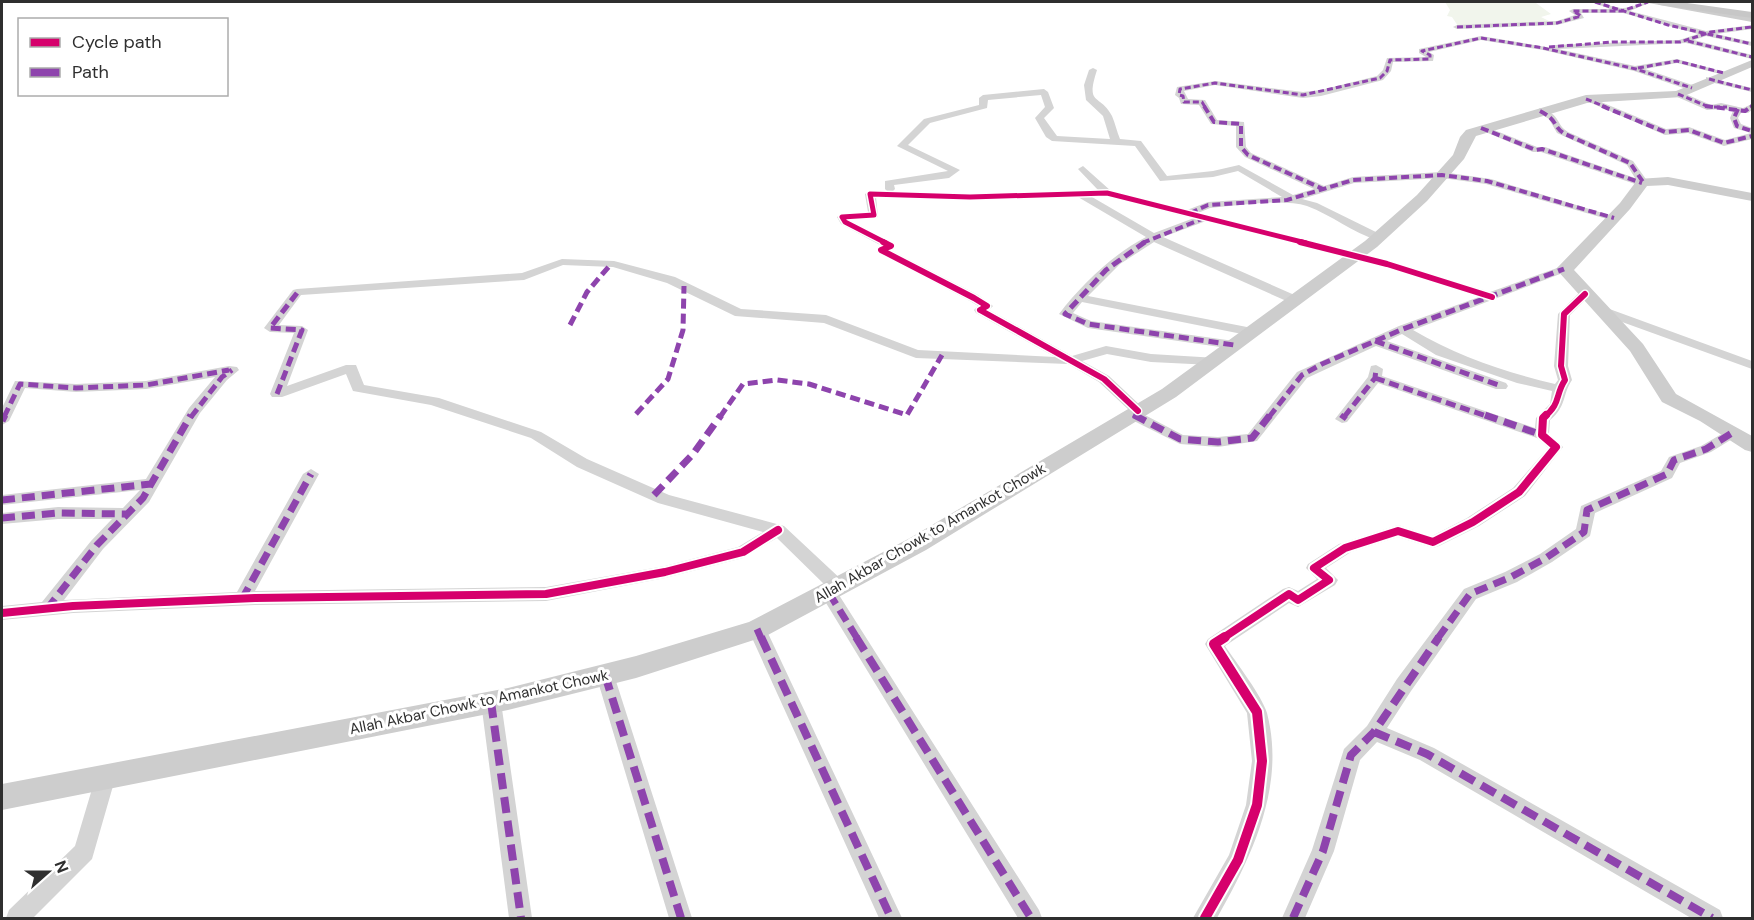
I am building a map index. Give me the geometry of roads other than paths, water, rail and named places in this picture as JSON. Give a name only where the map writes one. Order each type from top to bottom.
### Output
[{"type":"main road","points":[[1648,2],[1752,17]]},
{"type":"main road","points":[[1660,2],[1752,17]]},
{"type":"main road","points":[[1481,128],[1586,99],[1677,94],[1752,63]]},
{"type":"main road","name":"Allah Akbar Chowk to Amankot Chowk","points":[[2,797],[105,779],[491,702],[605,675],[757,629],[834,591],[1136,413],[1212,361],[1378,237],[1422,198],[1459,156],[1466,137],[1481,128]]},
{"type":"main road","points":[[1752,197],[1668,181],[1643,182],[1614,218],[1573,263],[1564,269],[1637,348],[1669,398],[1752,446]]},
{"type":"street","points":[[1595,2],[1707,34],[1752,44]]},
{"type":"street","points":[[1648,2],[1622,11],[1573,11],[1581,16],[1557,23],[1457,27],[1481,38],[1544,48],[1632,69],[1692,88]]},
{"type":"street","points":[[1544,48],[1685,41],[1707,34],[1752,27]]},
{"type":"street","points":[[1323,189],[1248,155],[1241,147],[1241,124],[1214,122],[1202,102],[1184,102],[1183,96],[1179,95],[1180,89],[1215,83],[1303,95],[1321,93],[1380,78],[1387,71],[1390,60],[1430,59],[1430,55],[1422,51],[1481,38]]},
{"type":"street","points":[[1685,41],[1752,57]]},
{"type":"street","points":[[1632,69],[1677,61],[1724,73]]},
{"type":"street","points":[[1093,70],[1088,85],[1090,100],[1107,115],[1116,142]]},
{"type":"street","points":[[1709,79],[1752,90]]},
{"type":"street","points":[[890,192],[889,183],[949,175],[955,170],[902,146],[927,121],[984,106],[983,98],[1044,92],[1050,108],[1039,118],[1048,135],[1055,139],[1138,143],[1164,179],[1213,174],[1239,168],[1292,199],[1313,204],[1358,230],[1378,237]]},
{"type":"street","points":[[1677,94],[1710,108],[1721,106],[1745,111],[1752,106]]},
{"type":"street","points":[[1586,99],[1665,132],[1689,130],[1724,143],[1751,136]]},
{"type":"street","points":[[1738,110],[1734,118],[1737,126],[1751,136]]},
{"type":"street","points":[[1540,111],[1553,117],[1560,131],[1565,134],[1630,163],[1643,182]]},
{"type":"street","points":[[1481,128],[1536,150],[1542,149],[1589,167],[1643,182]]},
{"type":"street","points":[[1083,169],[1107,194]]},
{"type":"street","points":[[1187,214],[1208,205],[1292,199],[1353,180],[1442,175],[1487,181],[1614,218]]},
{"type":"street","points":[[1492,297],[1448,282],[1107,194],[970,197],[890,192],[870,194],[874,215],[842,217],[845,222],[891,246],[881,250],[931,277],[954,284],[987,306],[980,310],[1104,379],[1136,413],[1180,439],[1218,442],[1252,438],[1302,375],[1403,329],[1492,297],[1564,269]]},
{"type":"street","points":[[1079,194],[1155,238],[1295,300]]},
{"type":"street","points":[[1202,219],[1131,250],[1079,298],[1065,315],[1088,324],[1243,338]]},
{"type":"street","points":[[1031,918],[834,591],[778,530],[664,500],[582,462],[525,431],[434,401],[358,388],[351,368],[277,394],[302,330],[270,328],[300,293],[524,276],[562,262],[614,264],[671,280],[739,313],[826,319],[916,354],[1053,362],[1073,360],[1106,350],[1151,358],[1212,361]]},
{"type":"street","points":[[1542,435],[1544,418],[1554,410],[1560,399],[1559,388],[1565,380],[1561,366],[1564,314],[1585,294]]},
{"type":"street","points":[[1079,298],[1243,338]]},
{"type":"street","points":[[1604,311],[1752,365]]},
{"type":"street","points":[[1403,329],[1441,352],[1522,380],[1559,388]]},
{"type":"street","points":[[1375,341],[1501,386]]},
{"type":"street","points":[[2,421],[20,384],[76,388],[146,385],[232,370],[222,377],[194,411],[143,498],[97,545],[47,609]]},
{"type":"street","points":[[1205,918],[1238,860],[1257,805],[1262,761],[1257,712],[1214,644],[1289,594],[1298,600],[1329,580],[1314,568],[1345,548],[1398,531],[1433,542],[1473,522],[1519,492],[1556,447],[1542,435],[1376,374],[1342,419]]},
{"type":"street","points":[[1293,918],[1323,851],[1351,755],[1374,732],[1404,685],[1470,594],[1520,572],[1584,532],[1587,510],[1667,474],[1674,460],[1706,449],[1732,433]]},
{"type":"street","points":[[242,598],[311,474]]},
{"type":"street","points":[[2,500],[151,484]]},
{"type":"street","points":[[2,518],[58,513],[126,514]]},
{"type":"street","points":[[2,613],[242,598],[546,594],[666,572],[743,552],[778,530]]},
{"type":"street","points":[[757,629],[891,918]]},
{"type":"street","points":[[605,675],[681,918]]},
{"type":"street","points":[[491,702],[521,918]]},
{"type":"street","points":[[1374,732],[1427,754],[1712,918]]},
{"type":"street","points":[[16,918],[84,852],[105,779]]}]
